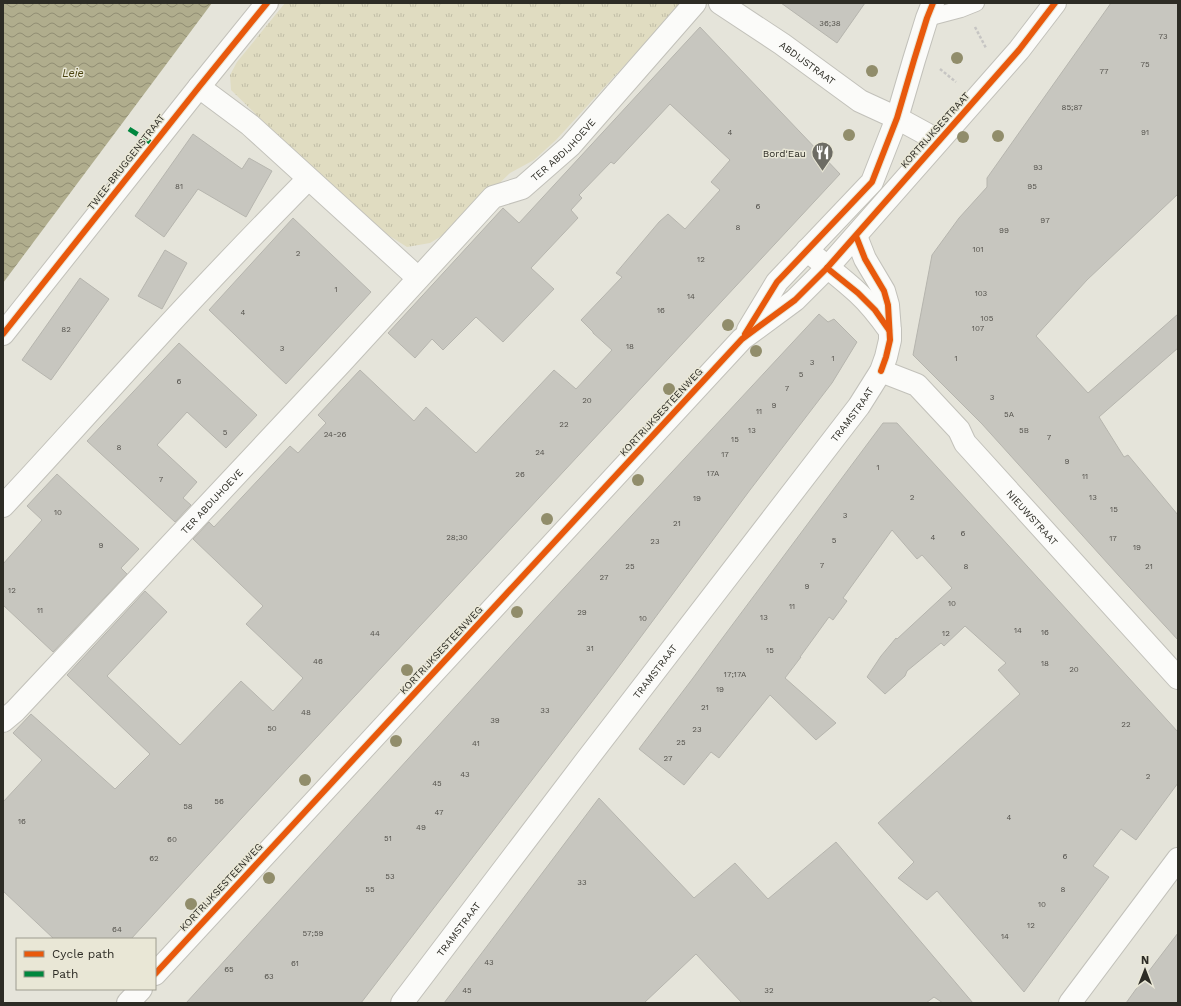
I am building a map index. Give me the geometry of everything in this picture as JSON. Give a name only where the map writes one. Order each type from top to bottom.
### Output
[{"type":"street","name":"TWEE-BRUGGENSTRAAT","points":[[3,334],[267,3]]},
{"type":"street","name":"TER ABDIJHOEVE","points":[[3,721],[15,711],[330,375],[493,197],[522,188],[570,146],[695,3]]},
{"type":"street","name":"ABDIJSTRAAT","points":[[720,3],[782,44],[860,101],[897,118],[930,136],[937,142]]},
{"type":"street","name":"KORTRIJKSESTRAAT","points":[[827,268],[1019,50],[1054,3]]},
{"type":"street","points":[[897,118],[930,11]]},
{"type":"street","points":[[199,87],[250,125],[418,278]]},
{"type":"street","name":"KORTRIJKSESTEENWEG","points":[[742,339],[777,282],[872,182],[897,118]]},
{"type":"street","points":[[3,506],[156,338],[308,179]]},
{"type":"street","name":"TRAMSTRAAT","points":[[402,1003],[858,406],[880,371],[886,357],[890,340],[888,305],[884,291],[865,259],[856,236]]},
{"type":"street","points":[[807,250],[876,310],[890,331]]},
{"type":"street","name":"KORTRIJKSESTEENWEG","points":[[156,973],[742,339],[794,300],[827,268]]},
{"type":"street","name":"NIEUWSTRAAT","points":[[880,371],[917,385],[959,430],[965,443],[1178,678]]},
{"type":"street","points":[[1070,1003],[1178,859]]},
{"type":"street","points":[[128,1003],[140,990]]},
{"type":"lane","points":[[930,11],[972,5]]},
{"type":"path","points":[[972,5],[976,30],[986,47],[987,54]]},
{"type":"green space","points":[[285,3],[679,3],[678,7],[556,140],[534,160],[510,173],[450,231],[430,243],[407,247],[388,235],[269,127],[231,90],[230,75],[237,62]]},
{"type":"water","name":"Leie","points":[[3,3],[212,3],[3,283]]},
{"type":"building","points":[[781,3],[865,3],[837,43]]},
{"type":"building","points":[[1111,3],[1178,3],[1178,194],[1087,280],[1036,336],[1088,393],[1178,314],[1178,348],[1099,417],[1124,457],[1128,455],[1178,515],[1178,640],[982,424],[913,355],[932,255],[959,218],[987,187],[987,178]]},
{"type":"building","points":[[700,27],[840,174],[132,938],[53,938],[3,891],[3,802],[42,760],[13,733],[31,714],[115,789],[150,754],[67,675],[145,591],[167,612],[107,676],[180,745],[241,681],[273,711],[303,678],[246,624],[263,606],[193,539],[209,522],[214,527],[290,446],[298,453],[326,423],[318,415],[360,370],[414,421],[426,407],[476,453],[554,370],[576,389],[612,350],[581,320],[622,277],[616,273],[659,222],[668,214],[685,229],[720,190],[711,182],[730,160],[670,104],[614,164],[611,162],[579,195],[582,198],[571,210],[578,218],[531,268],[554,289],[503,342],[476,317],[443,350],[432,339],[415,358],[388,333],[503,208],[519,223]]},
{"type":"building","points":[[193,134],[242,169],[249,158],[272,171],[246,217],[198,189],[164,237],[135,216]]},
{"type":"building","points":[[293,218],[371,292],[286,384],[209,310]]},
{"type":"building","points":[[165,250],[187,263],[162,309],[138,296]]},
{"type":"building","points":[[80,278],[109,299],[51,380],[22,360]]},
{"type":"building","points":[[819,314],[828,322],[834,319],[857,342],[832,383],[750,490],[614,673],[361,1003],[186,1003],[539,615]]},
{"type":"building","points":[[179,343],[257,415],[226,448],[187,412],[157,445],[197,482],[183,498],[191,505],[175,522],[87,441]]},
{"type":"building","points":[[883,423],[897,423],[1178,732],[1178,783],[1136,840],[1121,829],[1093,866],[1109,877],[1024,992],[937,891],[927,900],[898,878],[914,862],[878,823],[1020,694],[998,670],[1006,663],[965,626],[944,646],[941,643],[907,671],[905,676],[885,694],[867,677],[881,656],[896,638],[897,639],[952,588],[922,555],[917,559],[892,530],[843,598],[847,601],[833,620],[829,617],[785,678],[836,723],[816,740],[770,695],[719,758],[711,752],[684,785],[639,749]]},
{"type":"building","points":[[57,474],[139,549],[121,568],[127,574],[53,652],[3,605],[3,564],[42,520],[27,506]]},
{"type":"building","points":[[599,798],[694,898],[735,863],[768,899],[836,842],[973,1003],[943,1003],[934,997],[926,1003],[742,1003],[696,954],[644,1003],[444,1003]]},
{"type":"building","points":[[1178,933],[1178,1003],[1126,1003],[1149,971]]},
{"type":"marked path","points":[[129,129],[153,144]]},
{"type":"cycle path","points":[[3,334],[267,3]]},
{"type":"cycle path","points":[[745,334],[777,282],[872,182],[897,118],[927,18],[933,3]]},
{"type":"cycle path","points":[[156,973],[742,339],[795,300],[827,268],[1019,50],[1055,3]]},
{"type":"cycle path","points":[[856,236],[865,259],[884,291],[888,305],[890,340],[881,371]]},
{"type":"cycle path","points":[[827,268],[858,293],[875,310],[889,330]]},
{"type":"place","name":"Bord'Eau","points":[[822,172]]}]
